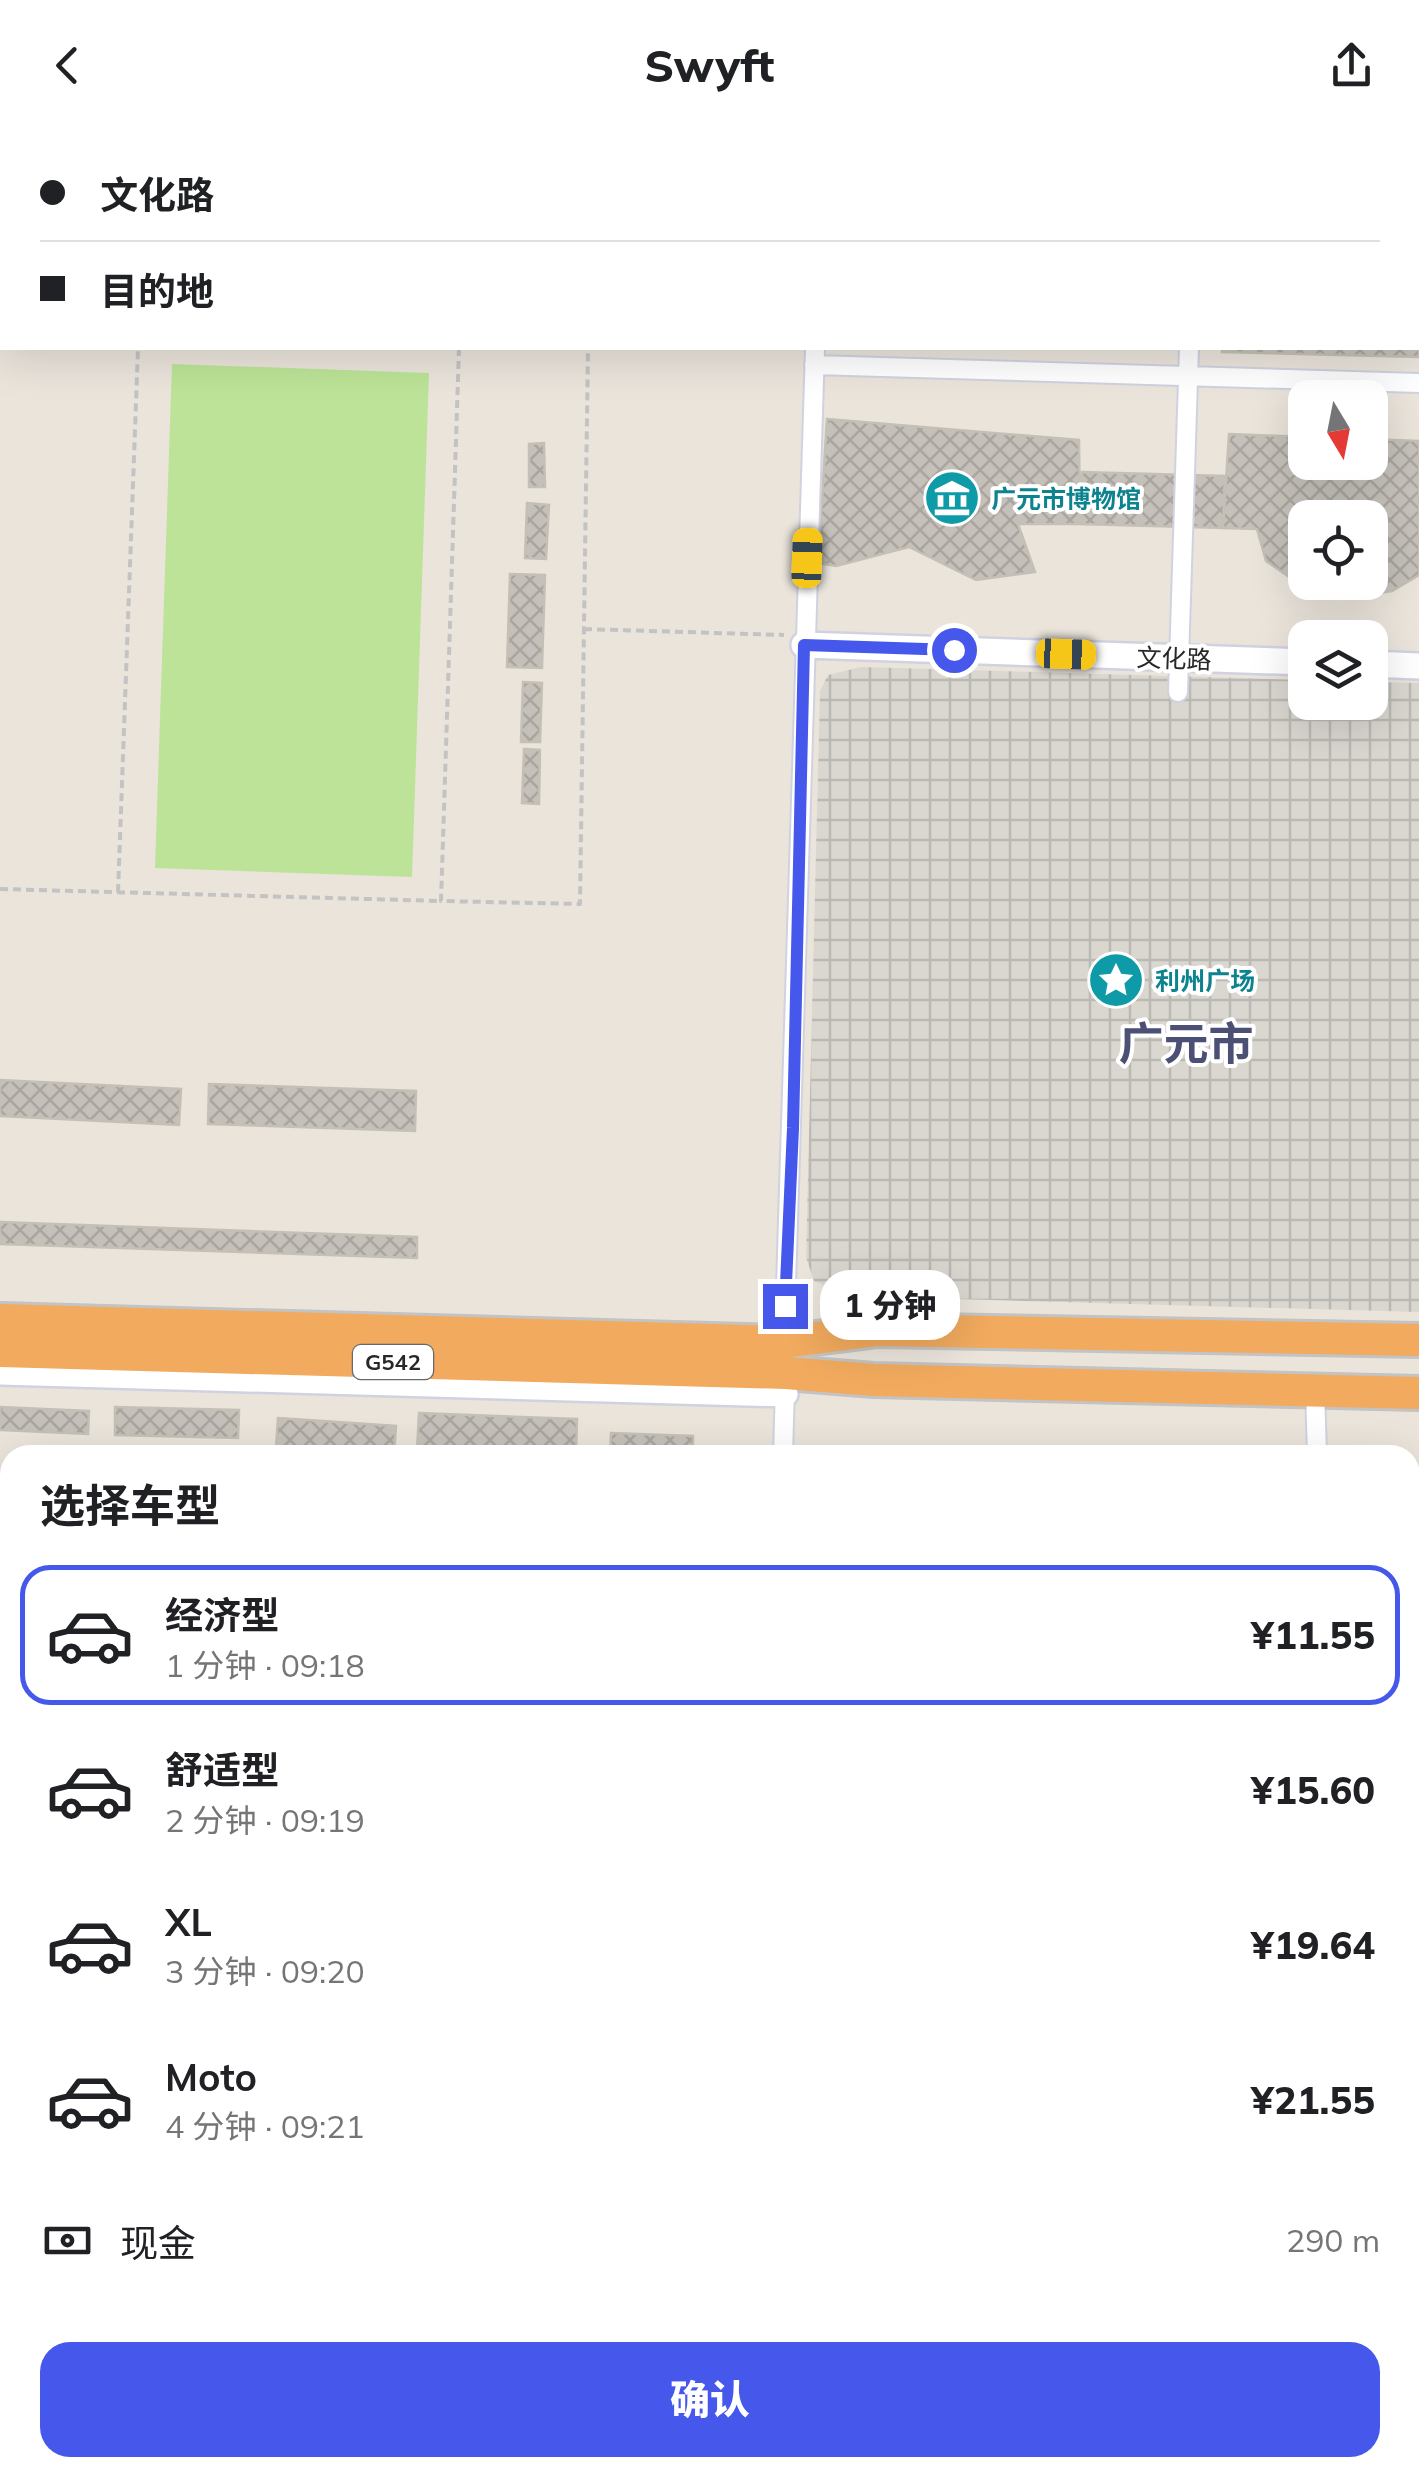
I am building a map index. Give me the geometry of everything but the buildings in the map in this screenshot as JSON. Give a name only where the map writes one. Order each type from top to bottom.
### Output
[{"type":"highway","name":"G542","points":[[0,1320],[785,1370],[874,1380],[1419,1393]]},
{"type":"highway","name":"G542","points":[[0,1350],[785,1370],[878,1330],[1419,1340]]},
{"type":"street","points":[[1178,692],[1189,350]]},
{"type":"street","points":[[783,1445],[814,356],[1188,376],[1419,383]]},
{"type":"street","name":"文化路","points":[[804,640],[1288,661]]},
{"type":"street","points":[[1388,665],[1419,666]]},
{"type":"street","points":[[0,1372],[785,1370]]},
{"type":"street","points":[[1315,1391],[1317,1445]]},
{"type":"path","points":[[118,892],[138,350]]},
{"type":"path","points":[[441,901],[459,350]]},
{"type":"path","points":[[0,889],[580,904],[588,350]]},
{"type":"path","points":[[584,629],[804,640]]},
{"type":"green space","points":[[172,364],[429,373],[412,877],[155,868]]},
{"type":"shaded area","name":"利州广场","points":[[861,667],[1288,680],[1288,720],[1388,720],[1388,682],[1419,683],[1419,1312],[847,1296],[814,1281],[806,1257],[820,691],[828,675]]},
{"type":"place","name":"广元市博物馆","points":[[952,498]]},
{"type":"place","name":"利州广场","points":[[1116,980]]},
{"type":"district","name":"广元市","points":[[1186,1043]]},
{"type":"route","points":[[785,1306],[804,645],[954,650]]}]
